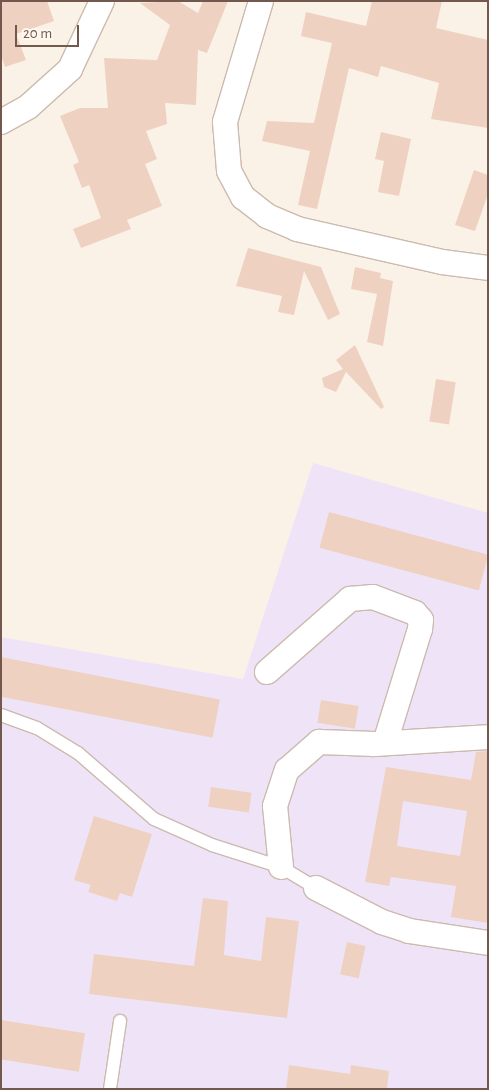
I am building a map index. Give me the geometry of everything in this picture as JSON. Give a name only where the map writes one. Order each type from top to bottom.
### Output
[{"type":"street","points":[[1,122],[28,107],[70,69],[102,1]]},
{"type":"street","points":[[261,1],[226,122],[229,171],[243,197],[267,216],[297,229],[442,262],[488,268]]},
{"type":"street","points":[[267,672],[350,599],[373,597],[415,613],[421,620],[420,629],[385,743]]},
{"type":"street","points":[[281,867],[275,806],[287,770],[319,742],[385,743],[488,737]]},
{"type":"street","points":[[316,888],[382,922],[409,931],[488,943]]},
{"type":"lane","points":[[1,714],[37,728],[78,753],[154,819],[212,845],[281,867],[316,888]]},
{"type":"lane","points":[[110,1089],[120,1020]]},
{"type":"shaded area","points":[[313,463],[488,513],[488,1089],[1,1089],[1,637],[243,679]]},
{"type":"building","points":[[1,1],[47,1],[54,21],[16,34],[26,60],[5,67],[1,55]]},
{"type":"building","points":[[178,1],[198,13],[203,1],[228,1],[207,53],[198,50],[196,105],[165,103],[167,124],[146,131],[157,159],[145,164],[162,206],[127,220],[131,229],[81,248],[73,229],[101,218],[89,185],[82,188],[73,165],[79,162],[60,116],[80,108],[108,108],[104,58],[157,60],[170,25],[140,3]]},
{"type":"building","points":[[372,1],[442,1],[436,28],[488,40],[488,128],[431,119],[439,83],[381,66],[378,77],[349,68],[317,209],[298,205],[310,151],[262,141],[267,121],[314,123],[332,43],[301,36],[306,12],[366,26]]},
{"type":"building","points":[[381,132],[411,139],[399,196],[378,192],[384,161],[375,159]]},
{"type":"building","points":[[474,170],[488,175],[488,194],[475,231],[455,225]]},
{"type":"building","points":[[248,248],[321,267],[340,314],[328,320],[304,271],[294,315],[278,312],[282,296],[236,286]]},
{"type":"building","points":[[355,267],[381,273],[380,278],[393,281],[383,346],[367,342],[377,294],[351,289]]},
{"type":"building","points":[[355,345],[384,407],[381,409],[346,372],[336,392],[324,387],[322,378],[343,369],[336,360]]},
{"type":"building","points":[[436,379],[456,382],[449,425],[429,421]]},
{"type":"building","points":[[329,512],[488,555],[479,590],[319,548]]},
{"type":"building","points":[[1,657],[220,700],[212,738],[1,697]]},
{"type":"building","points":[[321,700],[359,706],[355,729],[317,723]]},
{"type":"building","points":[[488,751],[488,923],[451,917],[456,886],[391,877],[389,886],[365,882],[386,767],[471,780],[476,752]],"holes":[[[403,801],[467,811],[460,856],[397,846]]]},
{"type":"building","points":[[211,787],[252,793],[249,813],[208,807]]},
{"type":"building","points":[[94,816],[152,834],[132,897],[120,893],[117,901],[88,892],[91,885],[74,880]]},
{"type":"building","points":[[203,898],[228,901],[224,955],[261,961],[266,917],[299,921],[287,1018],[89,994],[94,954],[194,966]]},
{"type":"building","points":[[347,942],[366,946],[359,978],[340,974]]},
{"type":"building","points":[[1,1020],[85,1033],[79,1072],[1,1059]]},
{"type":"building","points":[[289,1065],[350,1074],[351,1065],[389,1071],[387,1089],[286,1089]]}]
